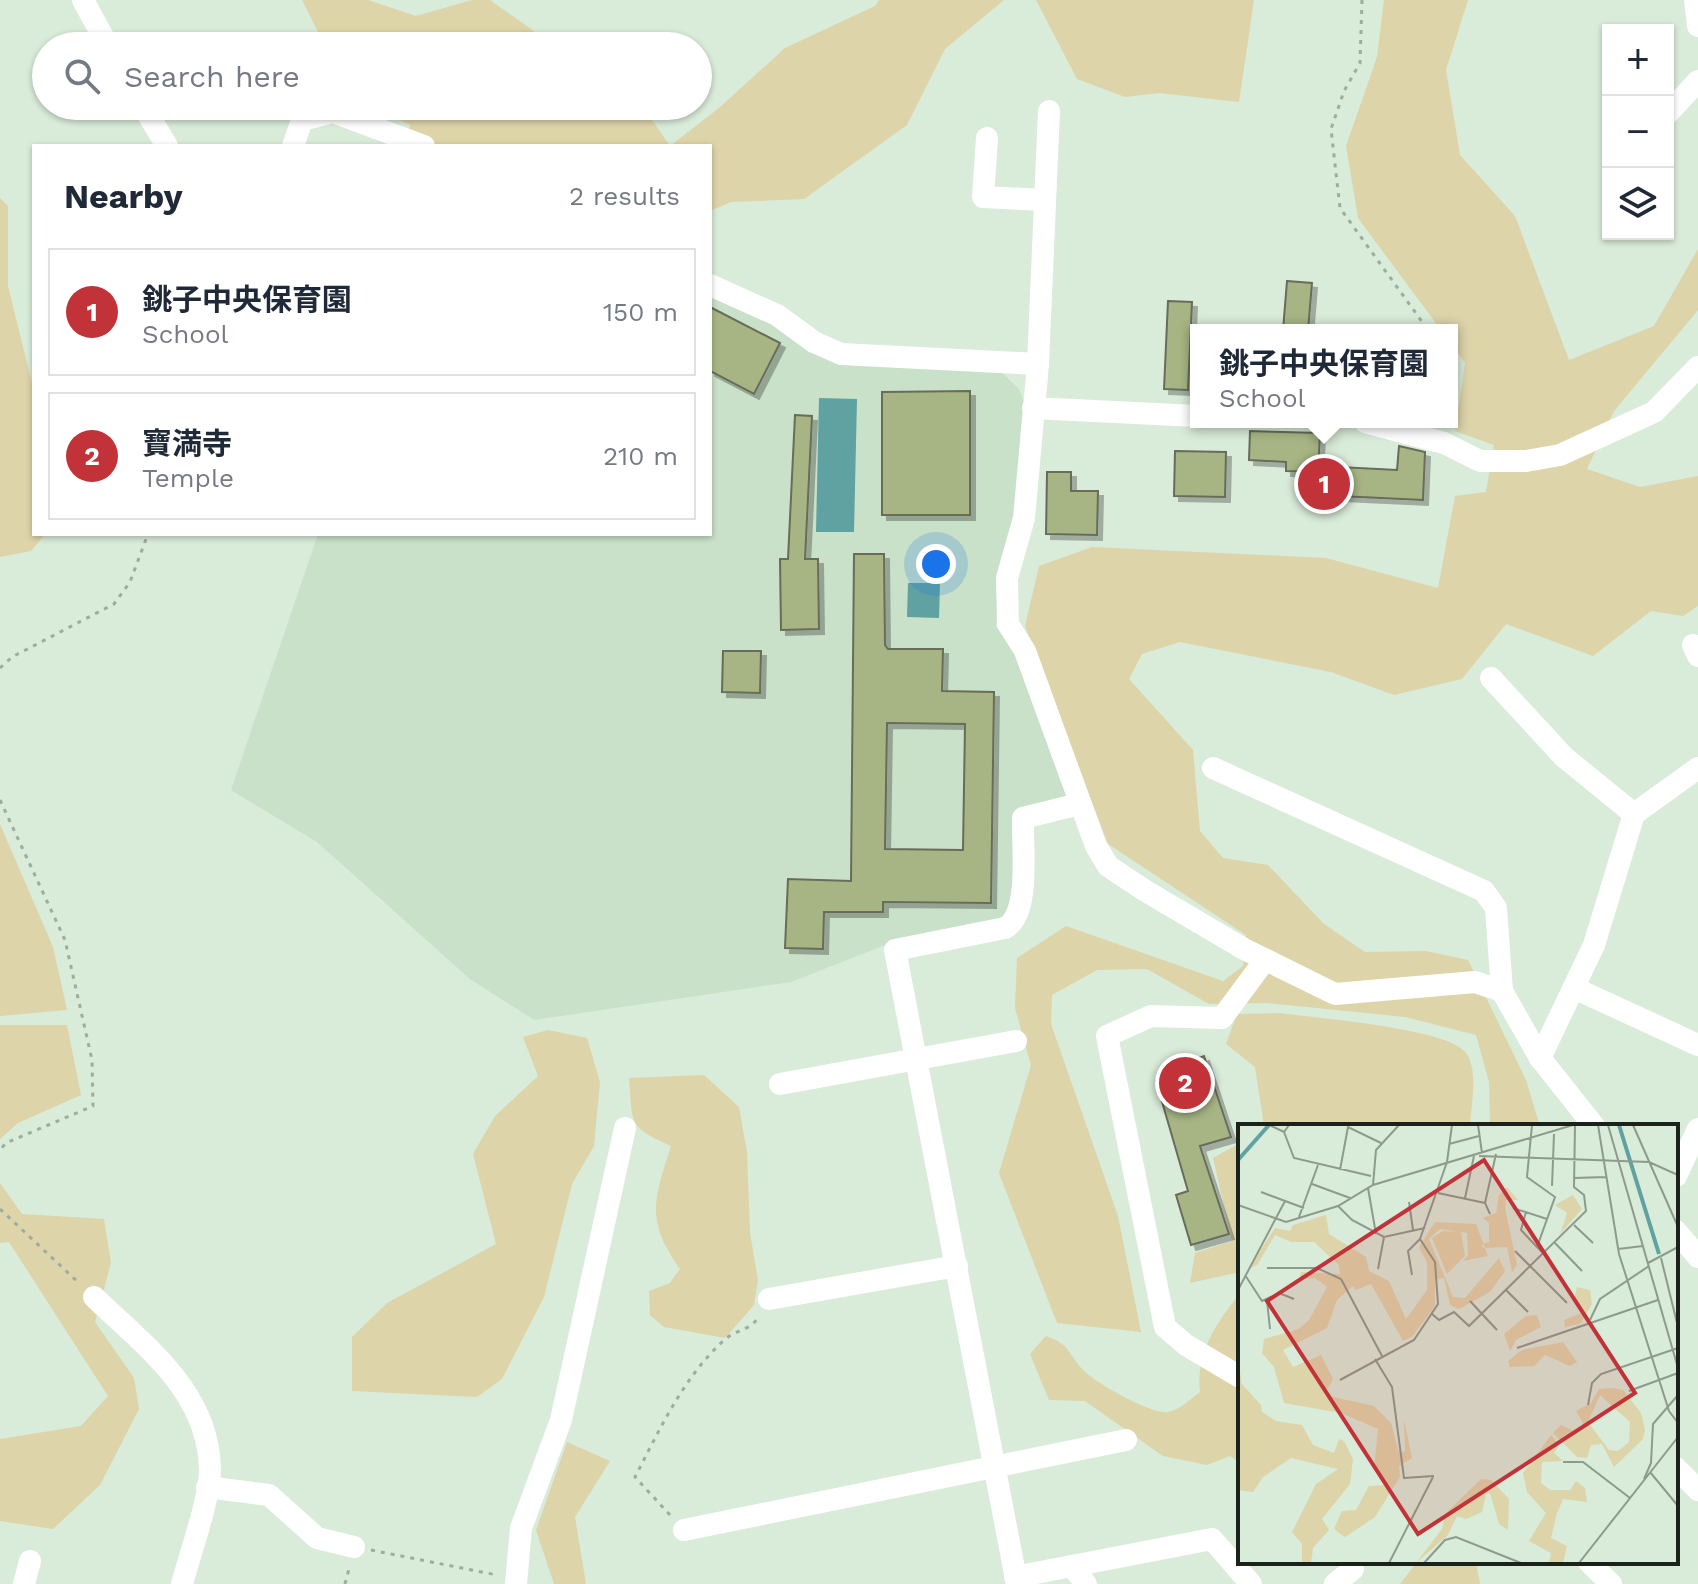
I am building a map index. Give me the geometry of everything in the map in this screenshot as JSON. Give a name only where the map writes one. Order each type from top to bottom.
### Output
[{"type":"street","points":[[83,0],[100,32]]},
{"type":"street","points":[[1693,1],[1698,26]]},
{"type":"street","points":[[1674,107],[1698,81]]},
{"type":"street","points":[[1049,111],[1038,364],[1024,518],[1007,578],[1008,624],[1025,651],[1079,804],[1108,866],[1265,960],[1335,994],[1475,982],[1502,991]]},
{"type":"street","points":[[151,120],[166,144]]},
{"type":"street","points":[[294,144],[302,120]]},
{"type":"street","points":[[354,120],[419,144]]},
{"type":"street","points":[[987,138],[983,197],[1044,200]]},
{"type":"street","points":[[712,286],[777,315],[814,342],[841,354],[1038,364]]},
{"type":"street","points":[[1388,428],[1444,443],[1480,461],[1548,457],[1589,445],[1654,412],[1698,367]]},
{"type":"street","points":[[1033,408],[1190,416]]},
{"type":"street","points":[[1491,678],[1564,757],[1634,814]]},
{"type":"street","points":[[1213,768],[1484,891],[1496,908],[1502,991],[1540,1058],[1592,1124]]},
{"type":"street","points":[[1540,1058],[1594,945],[1634,814],[1698,768]]},
{"type":"street","points":[[1674,784],[1698,794]]},
{"type":"street","points":[[1079,804],[1023,818],[1022,904],[1014,923],[1005,928],[895,950],[1016,1580],[1079,1575],[1212,1539],[1251,1584]]},
{"type":"street","points":[[1231,1372],[1165,1327],[1107,1036],[1151,1016],[1222,1018],[1265,960]]},
{"type":"street","points":[[1574,988],[1698,1045]]},
{"type":"street","points":[[780,1084],[1016,1041]]},
{"type":"street","points":[[516,1581],[521,1528],[561,1420],[625,1128]]},
{"type":"street","points":[[1678,1172],[1698,1129]]},
{"type":"street","points":[[1678,1238],[1698,1257]]},
{"type":"street","points":[[769,1299],[957,1266]]},
{"type":"street","points":[[94,1297],[172,1372],[189,1394],[202,1423],[210,1472],[182,1584]]},
{"type":"street","points":[[684,1530],[1126,1440]]},
{"type":"street","points":[[1678,1470],[1698,1490]]},
{"type":"street","points":[[207,1487],[269,1495],[317,1538],[354,1547]]},
{"type":"street","points":[[24,1584],[30,1561]]},
{"type":"street","points":[[1591,1564],[1611,1584]]},
{"type":"street","points":[[1335,1584],[1353,1569]]},
{"type":"path","points":[[1362,0],[1360,63],[1344,91],[1331,129],[1340,208],[1424,324]]},
{"type":"path","points":[[0,668],[12,657],[114,604],[130,582],[147,536]]},
{"type":"path","points":[[0,800],[65,940],[92,1060],[93,1106],[6,1143],[0,1150]]},
{"type":"path","points":[[0,1209],[94,1297]]},
{"type":"path","points":[[684,1530],[635,1477],[677,1397],[725,1338],[755,1324],[769,1299]]},
{"type":"path","points":[[345,1584],[354,1547],[516,1581]]},
{"type":"shaded area","points":[[302,0],[368,0],[416,16],[472,0],[490,0],[535,32],[318,32]]},
{"type":"shaded area","points":[[879,0],[1004,0],[945,49],[907,125],[804,199],[731,202],[712,210],[712,144],[673,144],[704,120],[712,120],[712,113],[785,48],[875,6]]},
{"type":"shaded area","points":[[1036,0],[1254,0],[1239,102],[1159,93],[1125,97],[1077,79]]},
{"type":"shaded area","points":[[1384,0],[1468,0],[1446,70],[1460,155],[1515,216],[1569,360],[1654,326],[1698,249],[1698,310],[1614,411],[1587,469],[1640,487],[1698,476],[1698,606],[1683,616],[1651,611],[1593,656],[1506,624],[1462,679],[1394,695],[1331,672],[1180,642],[1142,654],[1129,679],[1193,750],[1200,831],[1223,858],[1268,865],[1324,924],[1365,952],[1426,951],[1468,960],[1526,1080],[1539,1124],[1490,1124],[1489,1082],[1476,1035],[1405,1017],[1267,1003],[1209,1004],[1147,969],[1097,970],[1052,995],[1051,1024],[1118,1216],[1141,1332],[1057,1323],[999,1173],[1031,1065],[1015,1008],[1017,958],[1066,926],[1223,981],[1243,966],[1246,935],[1108,844],[1025,626],[1039,566],[1092,547],[1326,558],[1438,588],[1455,496],[1486,492],[1494,445],[1455,431],[1458,428],[1465,363],[1458,353],[1458,324],[1437,324],[1358,218],[1346,146],[1377,57]]},
{"type":"shaded area","points":[[399,120],[652,120],[669,144],[406,144],[410,125]]},
{"type":"shaded area","points":[[0,198],[8,206],[8,286],[32,383],[32,536],[43,536],[31,551],[0,557]]},
{"type":"shaded area","points":[[712,294],[761,315],[811,350],[1000,371],[1018,388],[1024,401],[1017,511],[1000,570],[996,627],[1019,656],[1067,795],[1063,801],[1016,812],[1016,900],[1006,919],[885,945],[791,982],[534,1020],[470,979],[317,842],[231,790],[317,536],[712,536]]},
{"type":"shaded area","points":[[0,824],[53,947],[67,1010],[0,1016]]},
{"type":"shaded area","points":[[1280,1013],[1349,1021],[1408,1031],[1454,1044],[1466,1053],[1472,1069],[1470,1124],[1264,1124],[1255,1067],[1226,1044],[1237,1014]]},
{"type":"shaded area","points":[[0,1025],[67,1025],[81,1095],[18,1123],[0,1139]]},
{"type":"shaded area","points":[[548,1030],[587,1038],[600,1082],[594,1146],[572,1184],[544,1297],[502,1379],[477,1397],[352,1391],[352,1337],[387,1303],[496,1244],[473,1154],[495,1116],[538,1076],[523,1037]]},
{"type":"shaded area","points":[[704,1075],[739,1107],[747,1152],[750,1233],[758,1280],[754,1305],[725,1338],[664,1327],[650,1315],[649,1291],[670,1283],[680,1269],[661,1236],[656,1209],[660,1181],[671,1146],[639,1128],[631,1105],[629,1078]]},
{"type":"shaded area","points":[[1238,1144],[1238,1272],[1190,1283],[1195,1253],[1232,1241],[1213,1158]]},
{"type":"shaded area","points":[[0,1183],[22,1214],[104,1219],[111,1263],[95,1322],[134,1378],[139,1409],[100,1485],[53,1529],[0,1521],[0,1439],[81,1426],[108,1396],[9,1242],[0,1243]]},
{"type":"shaded area","points":[[1238,1296],[1238,1462],[1230,1456],[1207,1465],[1163,1456],[1085,1401],[1049,1400],[1030,1354],[1046,1336],[1061,1343],[1085,1372],[1113,1391],[1150,1409],[1168,1412],[1200,1392],[1201,1364],[1223,1316]]},
{"type":"shaded area","points":[[567,1442],[610,1461],[575,1517],[586,1584],[554,1584],[536,1530]]},
{"type":"shaded area","points":[[1415,1564],[1476,1564],[1480,1584],[1400,1584]]},
{"type":"water","points":[[819,398],[857,399],[854,532],[816,532]]},
{"type":"water","points":[[908,583],[940,583],[939,618],[907,617]]},
{"type":"building","points":[[1287,281],[1312,283],[1309,324],[1283,324]]},
{"type":"building","points":[[1168,301],[1192,302],[1188,390],[1164,389]]},
{"type":"building","points":[[712,308],[780,343],[754,394],[712,372]]},
{"type":"building","points":[[970,391],[970,515],[882,515],[882,392]]},
{"type":"building","points":[[795,415],[812,416],[805,559],[818,559],[819,629],[781,630],[780,559],[788,559]]},
{"type":"building","points":[[1250,431],[1320,433],[1318,472],[1286,471],[1286,462],[1249,460]]},
{"type":"building","points":[[1399,446],[1425,452],[1423,500],[1318,495],[1320,466],[1397,470]]},
{"type":"building","points":[[1175,451],[1226,452],[1225,497],[1174,496]]},
{"type":"building","points":[[1047,472],[1071,472],[1071,491],[1098,491],[1097,535],[1046,534]]},
{"type":"building","points":[[854,554],[884,554],[885,645],[888,649],[943,649],[942,691],[994,692],[991,903],[883,902],[883,912],[824,912],[823,949],[785,948],[788,879],[851,881]],"holes":[[[887,723],[965,724],[963,850],[885,849]]]},
{"type":"building","points":[[723,651],[761,651],[760,693],[722,692]]},
{"type":"building","points":[[1204,1056],[1231,1137],[1200,1146],[1229,1234],[1191,1245],[1176,1195],[1188,1191],[1156,1081],[1162,1078],[1160,1073]]},
{"type":"place","name":"銚子中央保育園","points":[[1324,484]]},
{"type":"place","name":"寶満寺","points":[[1185,1083]]}]
